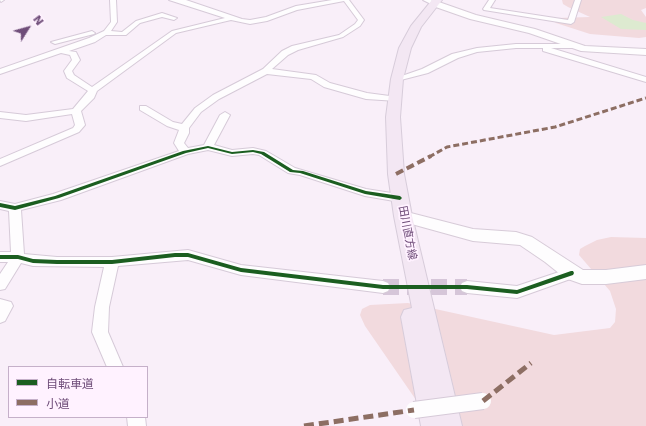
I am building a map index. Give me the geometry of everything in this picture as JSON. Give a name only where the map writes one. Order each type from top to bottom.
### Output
[{"type":"main road","name":"田川直方線","points":[[390,99],[398,79],[405,48],[431,1]]},
{"type":"main road","name":"田川直方線","points":[[431,1],[404,36],[393,62],[390,99],[393,117],[396,174],[395,197],[434,426]]},
{"type":"main road","name":"田川直方線","points":[[395,197],[403,216],[449,426]]},
{"type":"street","points":[[0,72],[92,40],[108,31],[114,22],[113,0]]},
{"type":"street","points":[[172,0],[186,2],[242,21],[261,20],[296,8],[342,0]]},
{"type":"street","points":[[185,152],[179,143],[184,133],[184,128],[198,110],[216,97],[266,72],[285,53],[296,48],[341,36],[358,25],[361,20],[346,0]]},
{"type":"street","points":[[492,0],[486,9],[571,22],[578,0]]},
{"type":"street","points":[[431,1],[473,17],[532,31],[574,46],[596,51],[646,52]]},
{"type":"street","points":[[55,42],[108,31],[124,34],[138,22],[162,15],[174,18]]},
{"type":"street","points":[[0,115],[26,118],[76,111],[83,102],[91,96],[93,90],[174,32],[231,18]]},
{"type":"street","points":[[398,79],[425,71],[468,51],[535,46],[574,46]]},
{"type":"street","points":[[535,46],[646,80]]},
{"type":"street","points":[[62,51],[72,54],[76,60],[68,71],[70,76],[93,90]]},
{"type":"street","points":[[266,72],[313,77],[327,85],[366,96],[390,99]]},
{"type":"street","points":[[143,108],[170,124],[184,128]]},
{"type":"street","points":[[0,163],[76,130],[80,125],[76,111]]},
{"type":"street","points":[[208,147],[225,115]]},
{"type":"street","points":[[0,205],[15,208],[57,197],[185,152],[208,147],[232,153],[254,151],[262,153],[292,171],[301,172],[365,192],[395,197]]},
{"type":"street","points":[[0,285],[18,257],[15,208]]},
{"type":"street","points":[[403,216],[473,235],[516,238],[526,241],[571,273],[582,277],[646,272]]},
{"type":"street","points":[[0,257],[18,257],[44,262],[112,262],[188,255],[241,270],[383,287]]},
{"type":"street","points":[[112,262],[102,307],[100,332],[115,366]]},
{"type":"street","points":[[467,287],[518,292],[571,273]]},
{"type":"street","points":[[0,305],[6,306],[0,317]]},
{"type":"street","points":[[414,410],[483,401]]},
{"type":"shaded area","points":[[562,0],[646,0],[646,8],[641,10],[646,17],[646,37],[639,38],[590,34],[556,23],[552,20],[556,18],[590,17],[563,4]]},
{"type":"shaded area","points":[[621,14],[633,20],[646,23],[646,30],[621,29],[601,17]]},
{"type":"shaded area","points":[[611,237],[646,238],[646,426],[434,426],[365,326],[360,315],[362,309],[370,305],[408,303],[554,335],[610,328],[615,322],[616,309],[610,291],[579,255],[580,249],[585,246],[597,240]]},
{"type":"tunnel","points":[[383,287],[467,287]]},
{"type":"marked path","points":[[396,174],[447,147],[555,127],[646,98]]},
{"type":"marked path","points":[[483,401],[531,363]]},
{"type":"marked path","points":[[304,426],[414,410]]},
{"type":"cycle path","points":[[0,205],[15,208],[57,197],[185,152],[208,147],[232,153],[253,151],[262,153],[292,171],[301,172],[365,192],[400,198]]},
{"type":"cycle path","points":[[0,257],[18,257],[33,261],[112,262],[188,255],[241,270],[383,287],[467,287],[517,292],[571,273]]}]
